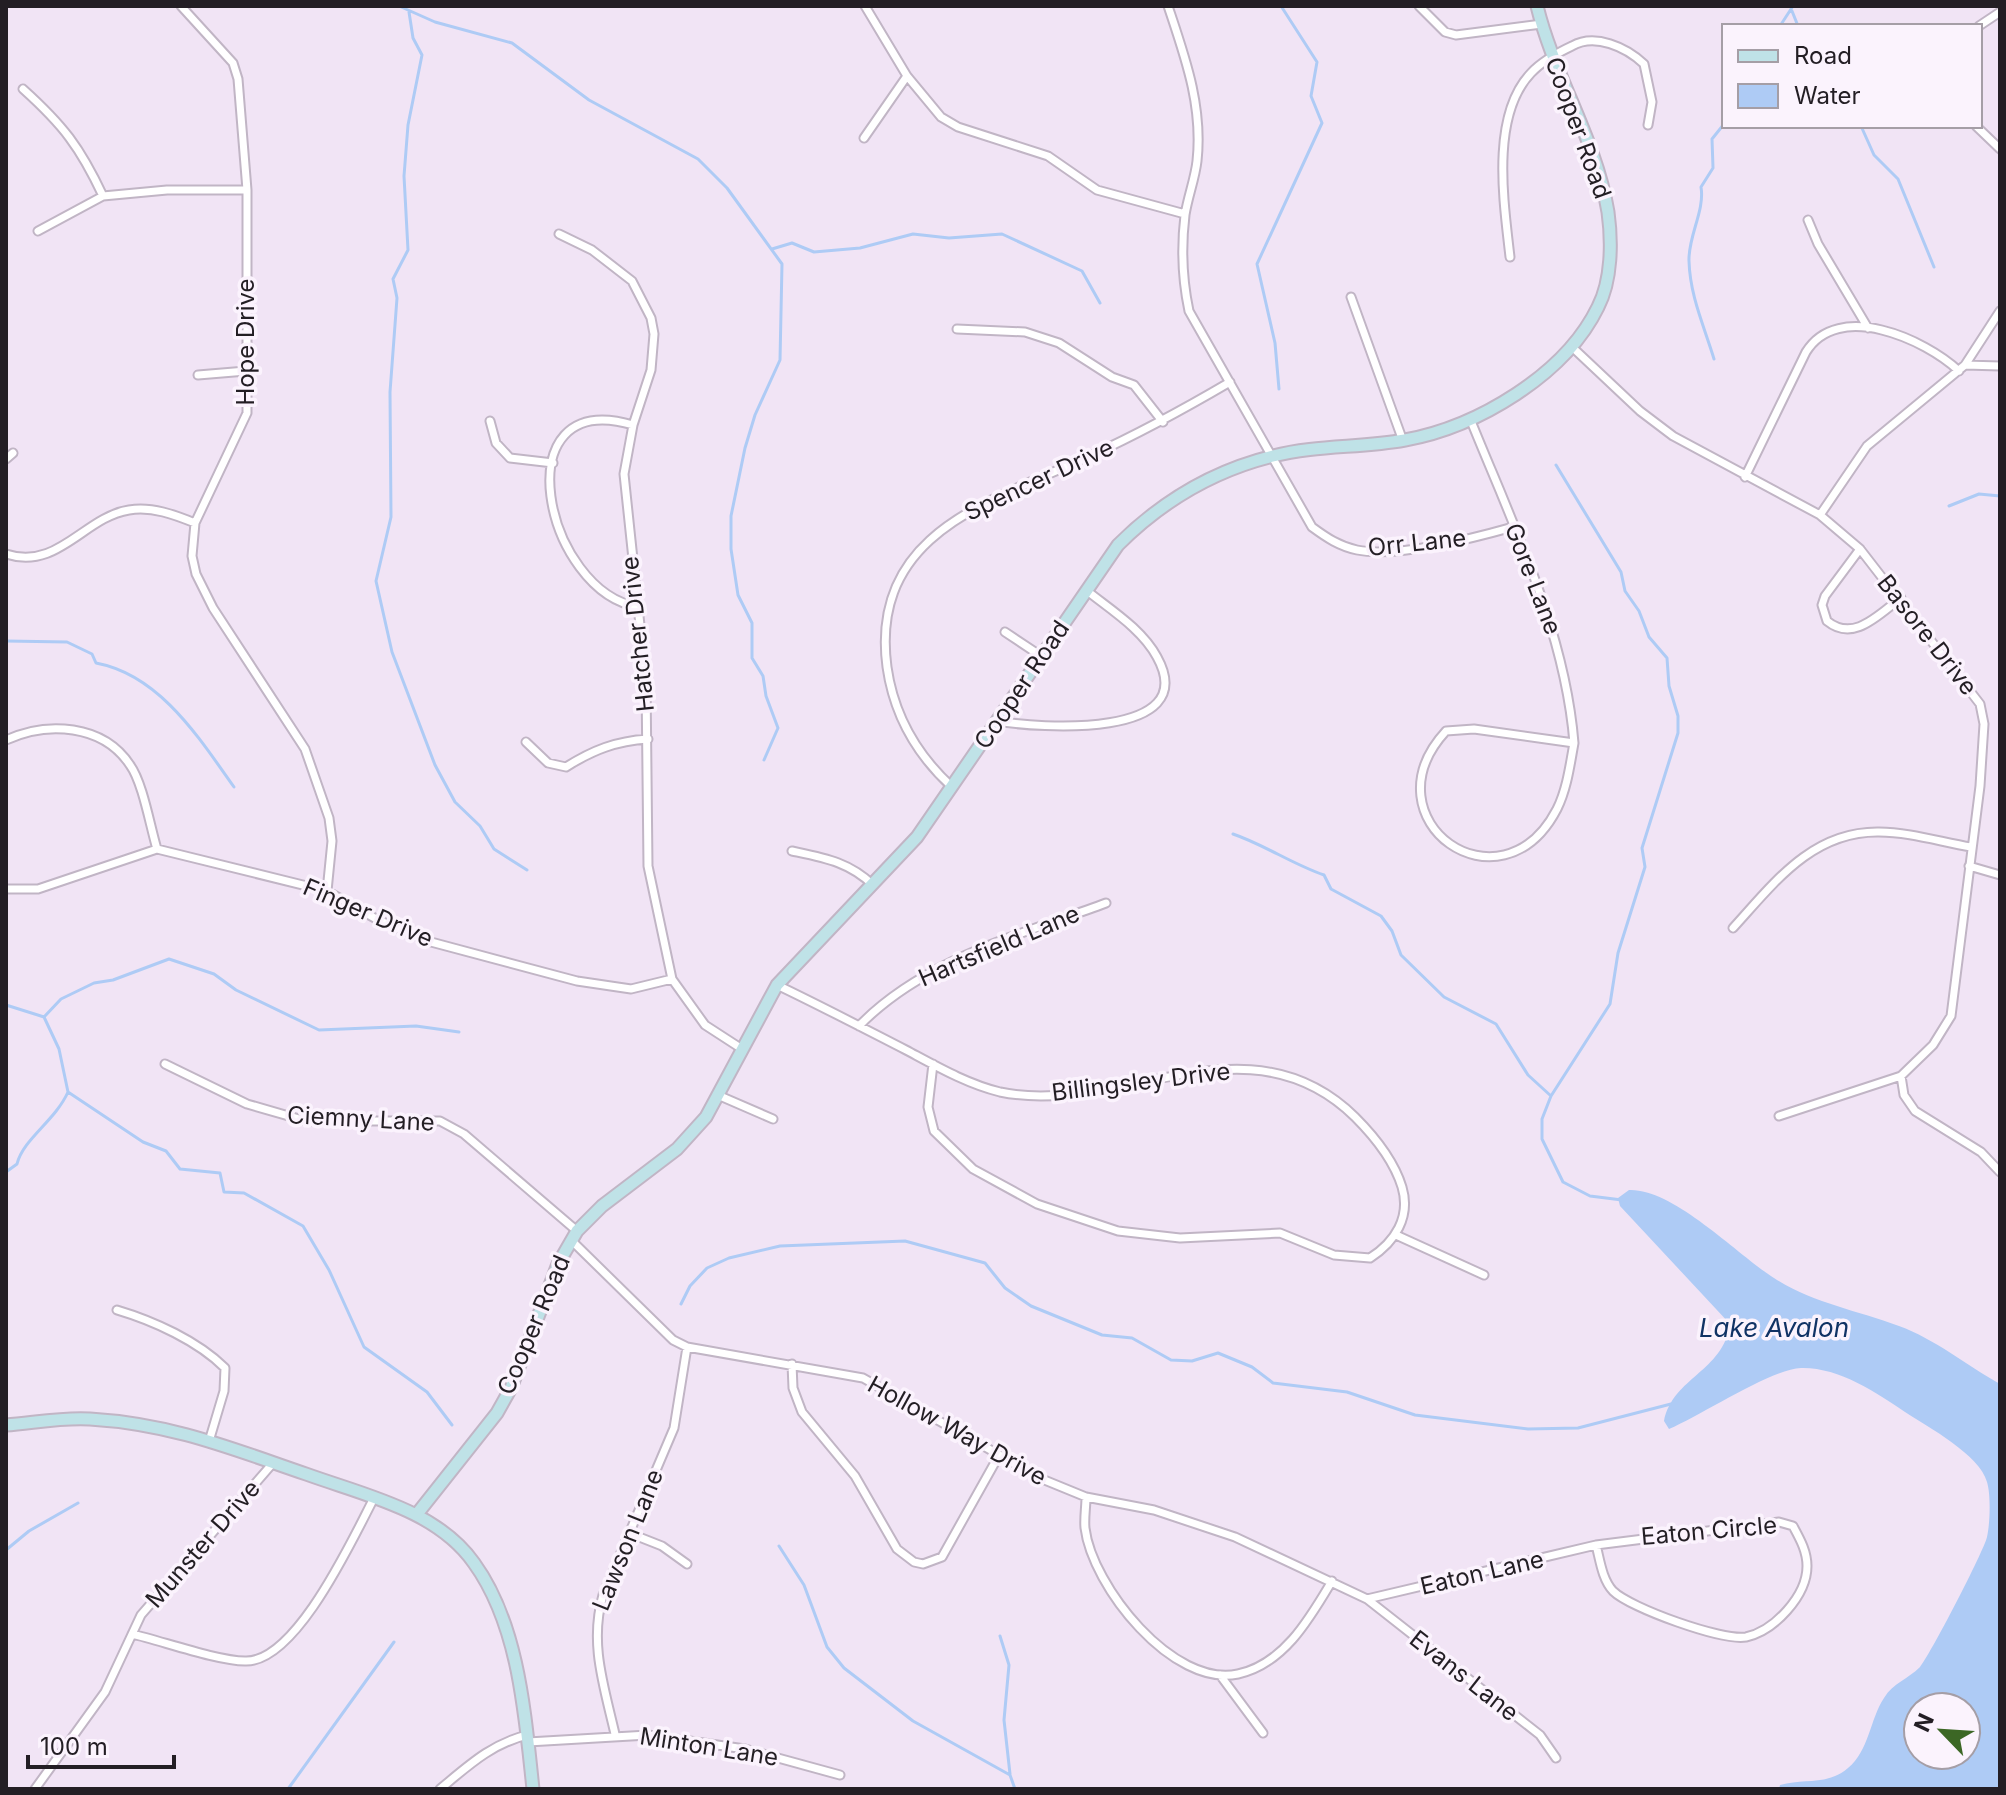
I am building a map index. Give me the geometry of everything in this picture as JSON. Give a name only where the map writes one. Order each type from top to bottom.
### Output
[{"type":"street","name":"Hope Drive","points":[[181,6],[233,63],[238,79],[247,190],[247,413],[195,523],[192,556],[202,589],[305,749],[324,796],[332,841],[327,891]]},
{"type":"street","points":[[865,6],[927,104],[958,127],[1048,156],[1097,190],[1185,214]]},
{"type":"street","name":"Orr Lane","points":[[1168,6],[1190,72],[1198,115],[1197,163],[1185,214],[1181,274],[1189,311],[1207,348],[1230,382],[1312,527],[1333,543],[1360,551],[1432,545],[1513,527]]},
{"type":"street","points":[[1419,6],[1445,32],[1456,35],[1542,24]]},
{"type":"street","name":"Cooper Road","points":[[417,1514],[497,1413],[511,1388],[558,1264],[574,1236],[602,1206],[677,1149],[720,1096],[777,985],[800,957],[917,837],[1118,545],[1157,509],[1196,484],[1272,456],[1403,441],[1471,421],[1523,389],[1571,346],[1599,306],[1604,289],[1610,241],[1608,212],[1584,132],[1552,56],[1537,6]]},
{"type":"street","points":[[1982,24],[2000,12]]},
{"type":"street","points":[[1510,257],[1502,187],[1508,128],[1521,87],[1531,74],[1552,56],[1579,42],[1608,43],[1638,59],[1649,82],[1652,102],[1648,125]]},
{"type":"street","points":[[864,138],[907,76]]},
{"type":"street","points":[[23,89],[56,119],[81,150],[103,196]]},
{"type":"street","points":[[1978,128],[2000,149]]},
{"type":"street","points":[[38,231],[103,196],[167,190],[247,190]]},
{"type":"street","points":[[1808,220],[1818,244],[1868,328]]},
{"type":"street","name":"Hatcher Drive","points":[[559,234],[592,250],[632,281],[651,318],[653,360],[633,425],[624,474],[639,607],[648,739],[646,854],[672,979],[705,1025],[742,1049]]},
{"type":"street","points":[[1351,297],[1403,441]]},
{"type":"street","points":[[1820,515],[1867,446],[1962,368],[1981,346],[2000,311]]},
{"type":"street","points":[[1745,477],[1812,343],[1831,331],[1868,328],[1902,336],[1932,349],[1962,368],[2000,366]]},
{"type":"street","points":[[957,329],[1025,332],[1059,343],[1112,377],[1134,385],[1163,422]]},
{"type":"street","name":"Basore Drive","points":[[1571,346],[1640,411],[1673,436],[1820,515],[1860,549],[1901,598],[1980,704],[1984,724],[1980,786],[1960,971],[1951,1016],[1933,1045],[1901,1076],[1779,1116]]},
{"type":"street","points":[[198,375],[246,371]]},
{"type":"street","name":"Spencer Drive","points":[[952,787],[926,763],[910,739],[888,675],[883,639],[888,602],[903,570],[943,529],[985,502],[1163,422],[1230,382]]},
{"type":"street","points":[[633,425],[612,419],[568,430],[557,444],[549,496],[556,529],[600,590],[624,605],[639,607]]},
{"type":"street","points":[[490,421],[496,443],[510,458],[553,463]]},
{"type":"street","name":"Gore Lane","points":[[1471,421],[1560,652],[1571,703],[1574,743],[1556,810],[1522,848],[1493,857],[1462,854],[1436,835],[1426,813],[1421,775],[1435,743],[1446,731],[1474,729],[1574,743]]},
{"type":"street","points":[[6,459],[13,453]]},
{"type":"street","points":[[6,554],[26,558],[46,555],[118,513],[132,509],[166,512],[195,523]]},
{"type":"street","points":[[1860,549],[1825,596],[1822,605],[1827,621],[1841,630],[1853,630],[1867,624],[1901,598]]},
{"type":"street","points":[[997,721],[1045,727],[1112,722],[1145,714],[1158,702],[1165,680],[1157,656],[1134,629],[1086,590]]},
{"type":"street","points":[[1005,632],[1041,656]]},
{"type":"street","points":[[6,740],[45,727],[108,740],[132,766],[157,849],[38,889],[6,889]]},
{"type":"street","points":[[526,742],[548,763],[566,767],[595,750],[625,740],[648,739]]},
{"type":"street","points":[[1733,928],[1780,876],[1814,848],[1845,835],[1879,832],[1971,847]]},
{"type":"street","name":"Finger Drive","points":[[157,849],[327,891],[378,920],[431,942],[577,981],[631,989],[672,979]]},
{"type":"street","points":[[792,851],[841,861],[873,885]]},
{"type":"street","points":[[1969,866],[2000,875]]},
{"type":"street","name":"Hartsfield Lane","points":[[859,1026],[885,999],[919,977],[1106,903]]},
{"type":"street","name":"Billingsley Drive","points":[[777,985],[933,1064],[1003,1092],[1047,1095],[1228,1069],[1262,1071],[1303,1083],[1347,1109],[1382,1147],[1402,1185],[1404,1201],[1396,1235]]},
{"type":"street","name":"Ciemny Lane","points":[[165,1064],[247,1104],[306,1121],[440,1121],[454,1126],[574,1236]]},
{"type":"street","points":[[933,1064],[929,1119],[949,1148],[973,1169],[1060,1214],[1146,1236],[1280,1233],[1349,1257],[1370,1258],[1396,1235],[1484,1275]]},
{"type":"street","points":[[1901,1076],[1904,1095],[1915,1111],[1969,1143],[2000,1172]]},
{"type":"street","points":[[720,1096],[773,1119]]},
{"type":"street","name":"Hollow Way Drive","points":[[574,1236],[666,1333],[687,1347],[863,1378],[998,1457],[1086,1497],[1154,1510],[1235,1537],[1367,1599]]},
{"type":"street","points":[[117,1310],[153,1323],[214,1357],[225,1368],[224,1391],[210,1438]]},
{"type":"street","name":"Lawson Lane","points":[[615,1734],[596,1649],[595,1622],[674,1428],[687,1347]]},
{"type":"street","points":[[792,1364],[793,1388],[802,1412],[855,1476],[897,1549],[914,1562],[923,1564],[942,1557],[998,1457]]},
{"type":"street","points":[[6,1425],[87,1418],[149,1425],[210,1438],[417,1514],[451,1538],[473,1560],[488,1585],[512,1653],[533,1789]]},
{"type":"street","name":"Munster Drive","points":[[35,1789],[105,1692],[119,1669],[132,1634],[158,1593],[273,1463]]},
{"type":"street","points":[[1086,1497],[1085,1528],[1090,1545],[1118,1601],[1169,1655],[1187,1668],[1220,1675],[1239,1674],[1277,1653],[1295,1638],[1332,1581]]},
{"type":"street","points":[[132,1634],[246,1661],[268,1657],[312,1608],[341,1563],[374,1498]]},
{"type":"street","name":"Eaton Circle","points":[[1779,1522],[1793,1526],[1803,1543],[1807,1568],[1790,1607],[1776,1621],[1745,1637],[1731,1637],[1622,1598],[1604,1577],[1596,1545],[1779,1522]]},
{"type":"street","points":[[629,1533],[662,1546],[687,1564]]},
{"type":"street","name":"Eaton Lane","points":[[1367,1599],[1596,1545]]},
{"type":"street","name":"Evans Lane","points":[[1367,1599],[1540,1735],[1556,1758]]},
{"type":"street","points":[[1220,1675],[1263,1733]]},
{"type":"street","name":"Minton Lane","points":[[440,1789],[483,1753],[505,1741],[615,1734],[660,1736],[745,1749],[840,1775]]},
{"type":"water","name":"Lake Avalon","points":[[1629,1190],[1646,1192],[1665,1200],[1685,1211],[1789,1287],[1912,1331],[2000,1384],[2000,1789],[1779,1789],[1780,1785],[1832,1777],[1848,1768],[1861,1753],[1879,1706],[1888,1693],[1920,1667],[1956,1604],[1987,1537],[1990,1510],[1987,1482],[1964,1452],[1939,1434],[1856,1382],[1815,1369],[1788,1370],[1772,1376],[1669,1429],[1664,1421],[1669,1406],[1718,1353],[1726,1340],[1730,1324],[1620,1206],[1618,1198]]},
{"type":"waterway","points":[[399,6],[435,22],[512,43],[589,100],[698,159],[727,188],[782,264],[780,360],[755,415],[731,516],[731,549],[738,595],[752,623],[752,658],[763,676],[766,696],[778,728],[764,760]]},
{"type":"waterway","points":[[1279,389],[1275,343],[1257,264],[1322,123],[1311,96],[1317,62],[1281,6]]},
{"type":"waterway","points":[[1781,24],[1793,6]]},
{"type":"waterway","points":[[1792,11],[1797,24]]},
{"type":"waterway","points":[[409,12],[413,38],[422,55],[408,125],[404,176],[408,250],[393,279],[397,298],[390,392],[391,517],[376,581],[392,652],[435,765],[455,802],[480,826],[494,849],[527,870]]},
{"type":"waterway","points":[[1714,359],[1695,299],[1689,252],[1701,205],[1701,187],[1713,168],[1712,139],[1722,126]]},
{"type":"waterway","points":[[1862,128],[1874,155],[1898,179],[1934,267]]},
{"type":"waterway","points":[[772,249],[792,243],[814,252],[860,248],[913,234],[949,238],[1002,234],[1082,271],[1100,303]]},
{"type":"waterway","points":[[1556,465],[1621,572],[1625,591],[1639,611],[1649,637],[1667,658],[1669,686],[1678,716],[1678,733],[1642,848],[1645,867],[1618,953],[1610,1004],[1551,1096],[1542,1119],[1542,1139],[1563,1182],[1590,1196],[1622,1200]]},
{"type":"waterway","points":[[1949,506],[1979,494],[2000,496]]},
{"type":"waterway","points":[[6,641],[67,642],[92,654],[96,663],[140,681],[159,695],[192,729],[234,787]]},
{"type":"waterway","points":[[1233,834],[1324,875],[1331,889],[1381,916],[1392,931],[1401,955],[1444,997],[1496,1024],[1528,1075],[1551,1096]]},
{"type":"waterway","points":[[44,1017],[61,999],[94,983],[113,980],[169,959],[214,974],[236,990],[319,1030],[416,1026],[459,1032]]},
{"type":"waterway","points":[[6,1005],[44,1017],[59,1049],[68,1092],[143,1142],[166,1151],[180,1169],[220,1173],[224,1192],[244,1193],[303,1226],[329,1270],[364,1347],[427,1392],[452,1425]]},
{"type":"waterway","points":[[6,1172],[17,1164],[26,1146],[68,1092]]},
{"type":"waterway","points":[[681,1304],[690,1286],[707,1268],[729,1258],[780,1246],[905,1241],[985,1263],[1005,1288],[1031,1306],[1102,1335],[1132,1338],[1171,1360],[1192,1361],[1218,1353],[1252,1367],[1273,1383],[1347,1392],[1415,1415],[1528,1429],[1578,1428],[1671,1404]]},
{"type":"waterway","points":[[6,1550],[29,1531],[78,1503]]},
{"type":"waterway","points":[[779,1546],[804,1585],[827,1647],[844,1668],[913,1721],[1010,1775],[1015,1789]]},
{"type":"waterway","points":[[1000,1636],[1009,1665],[1004,1720],[1010,1774]]},
{"type":"waterway","points":[[288,1789],[394,1642]]}]
